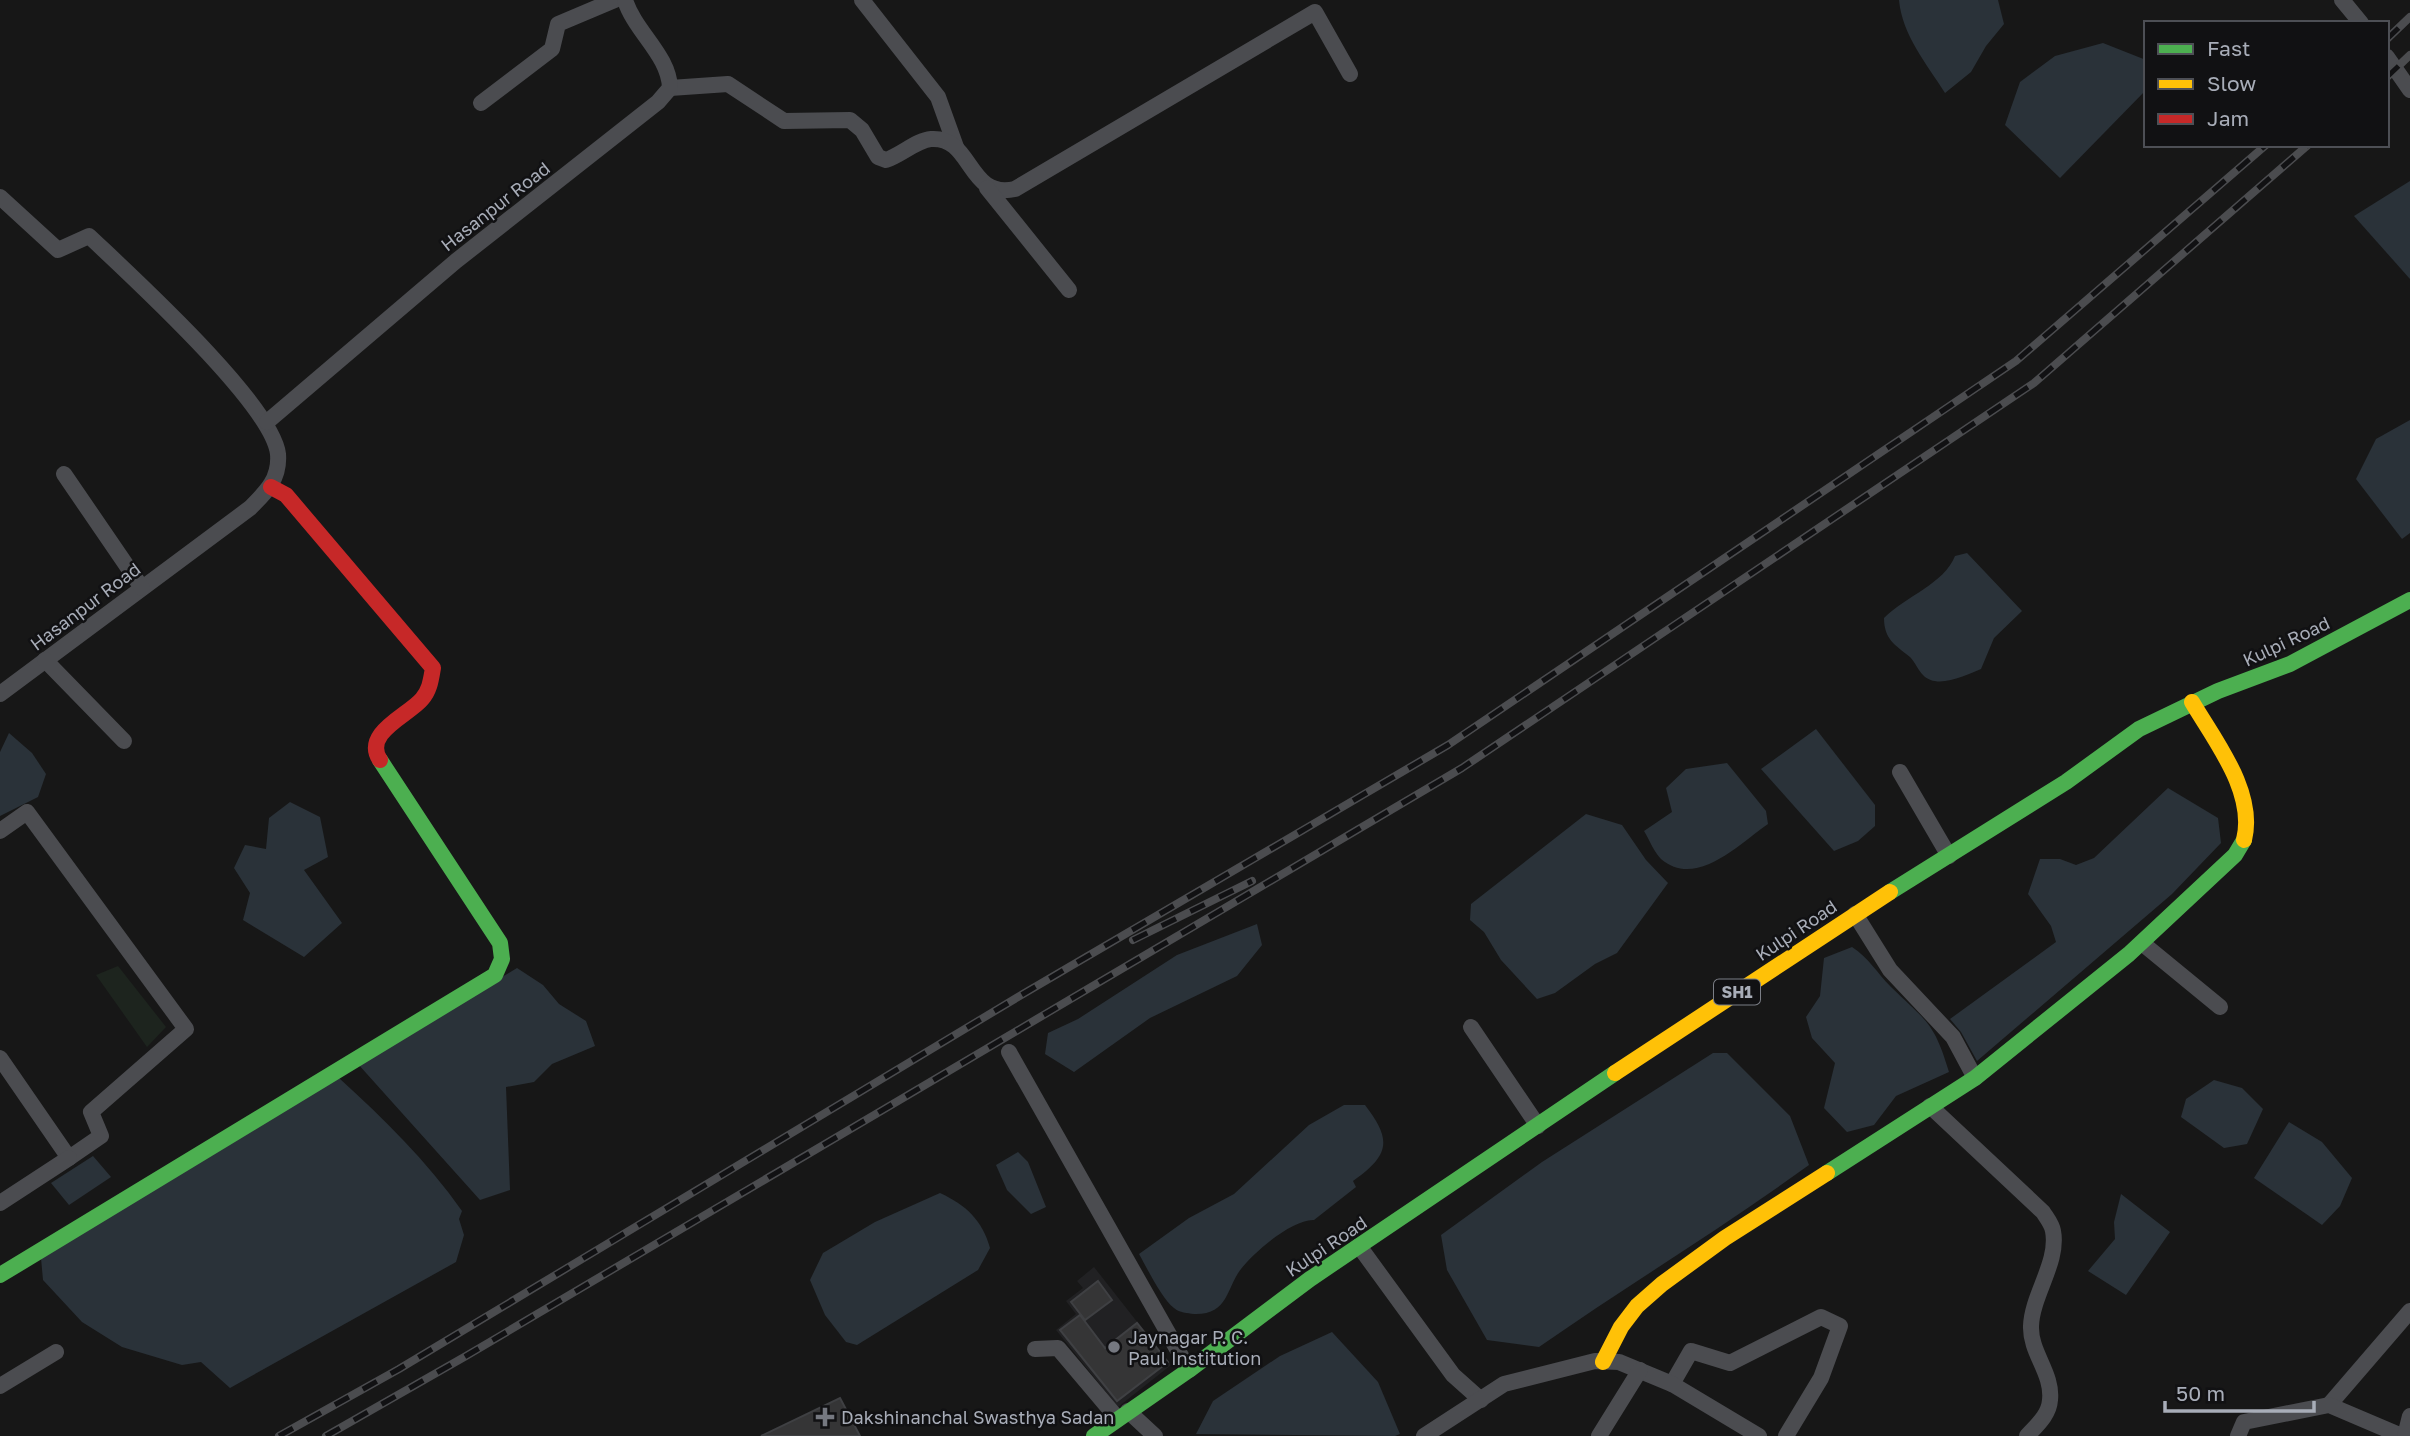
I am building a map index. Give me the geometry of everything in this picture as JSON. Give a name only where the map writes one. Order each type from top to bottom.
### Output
[{"type":"street","points":[[481,103],[552,49],[558,24],[615,0]]},
{"type":"street","points":[[625,0],[629,13],[670,73],[670,88],[728,84],[784,121],[850,120],[862,130],[878,157],[886,160],[928,139],[941,139],[956,146]]},
{"type":"street","points":[[862,0],[938,97],[956,146],[1069,290]]},
{"type":"street","points":[[2342,0],[2359,21]]},
{"type":"street","points":[[987,188],[1002,192],[1015,189],[1315,12],[1350,74]]},
{"type":"street","points":[[2389,60],[2410,90]]},
{"type":"street","name":"Hasanpur Road","points":[[267,422],[456,261],[658,102],[670,88]]},
{"type":"street","points":[[0,197],[58,250],[89,236],[193,337],[267,422],[278,452],[278,471],[271,487],[286,495],[433,668],[430,691],[424,701],[394,720],[380,735],[376,744],[377,756],[503,951],[500,968],[495,975],[0,1275]]},
{"type":"street","points":[[64,474],[142,588]]},
{"type":"street","name":"Hasanpur Road","points":[[0,694],[250,508],[271,487]]},
{"type":"street","name":"Kulpi Road","points":[[1094,1436],[1359,1246],[1855,914],[2066,782],[2139,729],[2192,702],[2290,664],[2410,600]]},
{"type":"street","points":[[45,660],[124,741]]},
{"type":"street","points":[[1603,1362],[1621,1327],[1637,1306],[1662,1284],[1725,1238],[1975,1078],[2142,943],[2235,855],[2245,836],[2247,815],[2240,790],[2192,702]]},
{"type":"street","points":[[1900,772],[1949,856]]},
{"type":"street","points":[[0,831],[26,813],[186,1030],[91,1112],[102,1136],[0,1203]]},
{"type":"street","points":[[1855,914],[1890,971],[1953,1037],[1975,1078]]},
{"type":"street","points":[[2142,943],[2220,1007]]},
{"type":"street","points":[[1471,1027],[1538,1126]]},
{"type":"street","points":[[1009,1052],[1189,1370]]},
{"type":"street","points":[[0,1058],[69,1158]]},
{"type":"street","points":[[1930,1106],[2043,1212],[2053,1230],[2053,1248],[2031,1326],[2033,1343],[2050,1385],[2050,1402],[2043,1418],[2027,1436]]},
{"type":"street","points":[[1359,1246],[1452,1375],[1482,1400]]},
{"type":"street","points":[[2329,1405],[2410,1311]]},
{"type":"street","points":[[1672,1384],[1691,1351],[1730,1363],[1821,1317],[1840,1326],[1821,1377],[1786,1436]]},
{"type":"street","points":[[1035,1349],[1058,1348],[1123,1415],[1155,1436]]},
{"type":"street","points":[[0,1386],[56,1352]]},
{"type":"street","points":[[1424,1436],[1504,1384],[1603,1362],[1619,1362],[1672,1384],[1759,1436]]},
{"type":"street","points":[[1600,1436],[1640,1370]]},
{"type":"street","points":[[2238,1436],[2244,1422],[2329,1405],[2404,1436],[2410,1416]]},
{"type":"shaded area","points":[[1899,0],[1998,0],[2004,24],[1986,46],[1971,72],[1945,93],[1910,37]]},
{"type":"shaded area","points":[[2103,43],[2144,59],[2144,92],[2060,178],[2005,125],[2020,82],[2055,56]]},
{"type":"shaded area","points":[[2410,181],[2410,279],[2354,216]]},
{"type":"shaded area","points":[[2410,420],[2410,533],[2402,539],[2356,479],[2376,439]]},
{"type":"shaded area","points":[[1967,553],[2022,611],[1994,638],[1981,669],[1952,680],[1936,681],[1923,675],[1910,657],[1891,641],[1884,618],[1934,582],[1950,566],[1955,556]]},
{"type":"shaded area","points":[[1816,729],[1875,805],[1875,826],[1858,841],[1834,851],[1761,769]]},
{"type":"shaded area","points":[[9,733],[32,753],[46,774],[38,797],[0,816],[0,752]]},
{"type":"shaded area","points":[[1727,763],[1766,811],[1768,824],[1717,860],[1688,869],[1674,867],[1661,859],[1644,831],[1672,812],[1666,788],[1686,769]]},
{"type":"shaded area","points":[[2168,788],[2218,818],[2221,843],[2172,894],[1977,1061],[1961,1032],[1950,1019],[2056,942],[2051,926],[2028,894],[2040,859],[2060,859],[2076,865],[2094,858]]},
{"type":"shaded area","points":[[290,802],[320,817],[328,857],[304,870],[342,923],[304,957],[243,920],[250,893],[234,868],[245,845],[266,849],[269,818]]},
{"type":"shaded area","points":[[1586,814],[1622,825],[1646,860],[1668,883],[1617,953],[1595,964],[1555,993],[1537,999],[1501,960],[1484,932],[1470,920],[1471,904]]},
{"type":"shaded area","points":[[1257,924],[1262,945],[1237,976],[1150,1018],[1074,1072],[1045,1054],[1048,1033],[1078,1019],[1177,955]]},
{"type":"shaded area","points":[[1852,947],[1928,1024],[1939,1043],[1949,1072],[1896,1096],[1874,1125],[1847,1132],[1824,1108],[1835,1063],[1812,1038],[1806,1017],[1820,996],[1824,958]]},
{"type":"shaded area","points":[[118,966],[166,1027],[147,1047],[96,975]]},
{"type":"shaded area","points":[[517,968],[543,985],[559,1004],[586,1021],[595,1046],[552,1064],[534,1082],[506,1087],[510,1190],[480,1200],[358,1064]]},
{"type":"shaded area","points":[[1713,1053],[1727,1053],[1790,1116],[1809,1165],[1539,1347],[1487,1340],[1447,1270],[1441,1235],[1542,1162]]},
{"type":"shaded area","points":[[339,1078],[404,1141],[462,1211],[459,1219],[464,1235],[456,1262],[230,1388],[201,1362],[182,1365],[122,1347],[82,1322],[43,1280],[41,1258]]},
{"type":"shaded area","points":[[2214,1080],[2242,1088],[2263,1109],[2247,1144],[2224,1148],[2181,1117],[2186,1099]]},
{"type":"shaded area","points":[[1344,1105],[1365,1105],[1380,1128],[1383,1138],[1380,1155],[1353,1181],[1356,1187],[1314,1220],[1285,1230],[1265,1245],[1241,1269],[1225,1299],[1214,1310],[1194,1314],[1181,1312],[1169,1304],[1139,1254],[1189,1218],[1234,1194],[1309,1125]]},
{"type":"shaded area","points":[[2289,1122],[2322,1142],[2352,1178],[2340,1206],[2322,1225],[2254,1178]]},
{"type":"shaded area","points":[[1018,1152],[1028,1162],[1046,1207],[1031,1214],[1007,1190],[996,1165]]},
{"type":"shaded area","points":[[93,1156],[111,1177],[69,1205],[51,1183]]},
{"type":"shaded area","points":[[940,1193],[972,1214],[987,1238],[990,1248],[978,1270],[857,1345],[846,1342],[825,1315],[810,1280],[823,1253],[875,1222]]},
{"type":"shaded area","points":[[2121,1194],[2170,1232],[2126,1295],[2088,1271],[2115,1239],[2114,1222]]},
{"type":"shaded area","name":"Jaynagar P. C. Paul Institution","points":[[1094,1267],[1171,1365],[1118,1407],[1056,1330],[1076,1314],[1066,1301],[1083,1288],[1077,1281]]},
{"type":"shaded area","points":[[1332,1332],[1378,1382],[1400,1434],[1196,1434],[1213,1401],[1280,1356]]},
{"type":"building","points":[[1098,1281],[1112,1300],[1085,1320],[1071,1302]]},
{"type":"building","name":"Jaynagar P. C. Paul Institution","points":[[1080,1315],[1105,1348],[1137,1323],[1168,1362],[1117,1401],[1060,1330]]},
{"type":"building","name":"Dakshinanchal Swasthya Sadan","points":[[840,1398],[860,1436],[761,1436]]},
{"type":"railway","points":[[2389,37],[2410,17]]},
{"type":"railway","points":[[2389,75],[2410,55]]},
{"type":"railway","points":[[279,1436],[399,1369],[1023,994],[1448,745],[2016,361],[2264,147]]},
{"type":"railway","points":[[326,1436],[1462,768],[2034,383],[2306,147]]},
{"type":"railway","points":[[1133,940],[1252,881]]},
{"type":"traffic: fast","points":[[1890,892],[2066,782],[2139,729],[2218,691],[2290,664],[2410,600]]},
{"type":"traffic: fast","points":[[0,1275],[495,975],[502,959],[500,943],[380,760]]},
{"type":"traffic: fast","points":[[1827,1173],[1975,1078],[2129,954],[2235,855],[2244,840]]},
{"type":"traffic: fast","points":[[1094,1436],[1189,1370],[1310,1279],[1615,1073]]},
{"type":"traffic: slow","points":[[2192,702],[2222,750],[2239,786],[2246,822],[2244,840]]},
{"type":"traffic: slow","points":[[1615,1073],[1890,892]]},
{"type":"traffic: slow","points":[[1603,1362],[1621,1327],[1637,1306],[1662,1284],[1725,1238],[1827,1173]]},
{"type":"traffic: jam","points":[[271,487],[286,495],[433,668],[425,696],[389,725],[377,741],[376,750],[380,760]]},
{"type":"place","name":"Jaynagar P. C. Paul Institution","points":[[1114,1347]]},
{"type":"place","name":"Dakshinanchal Swasthya Sadan","points":[[825,1417]]}]
